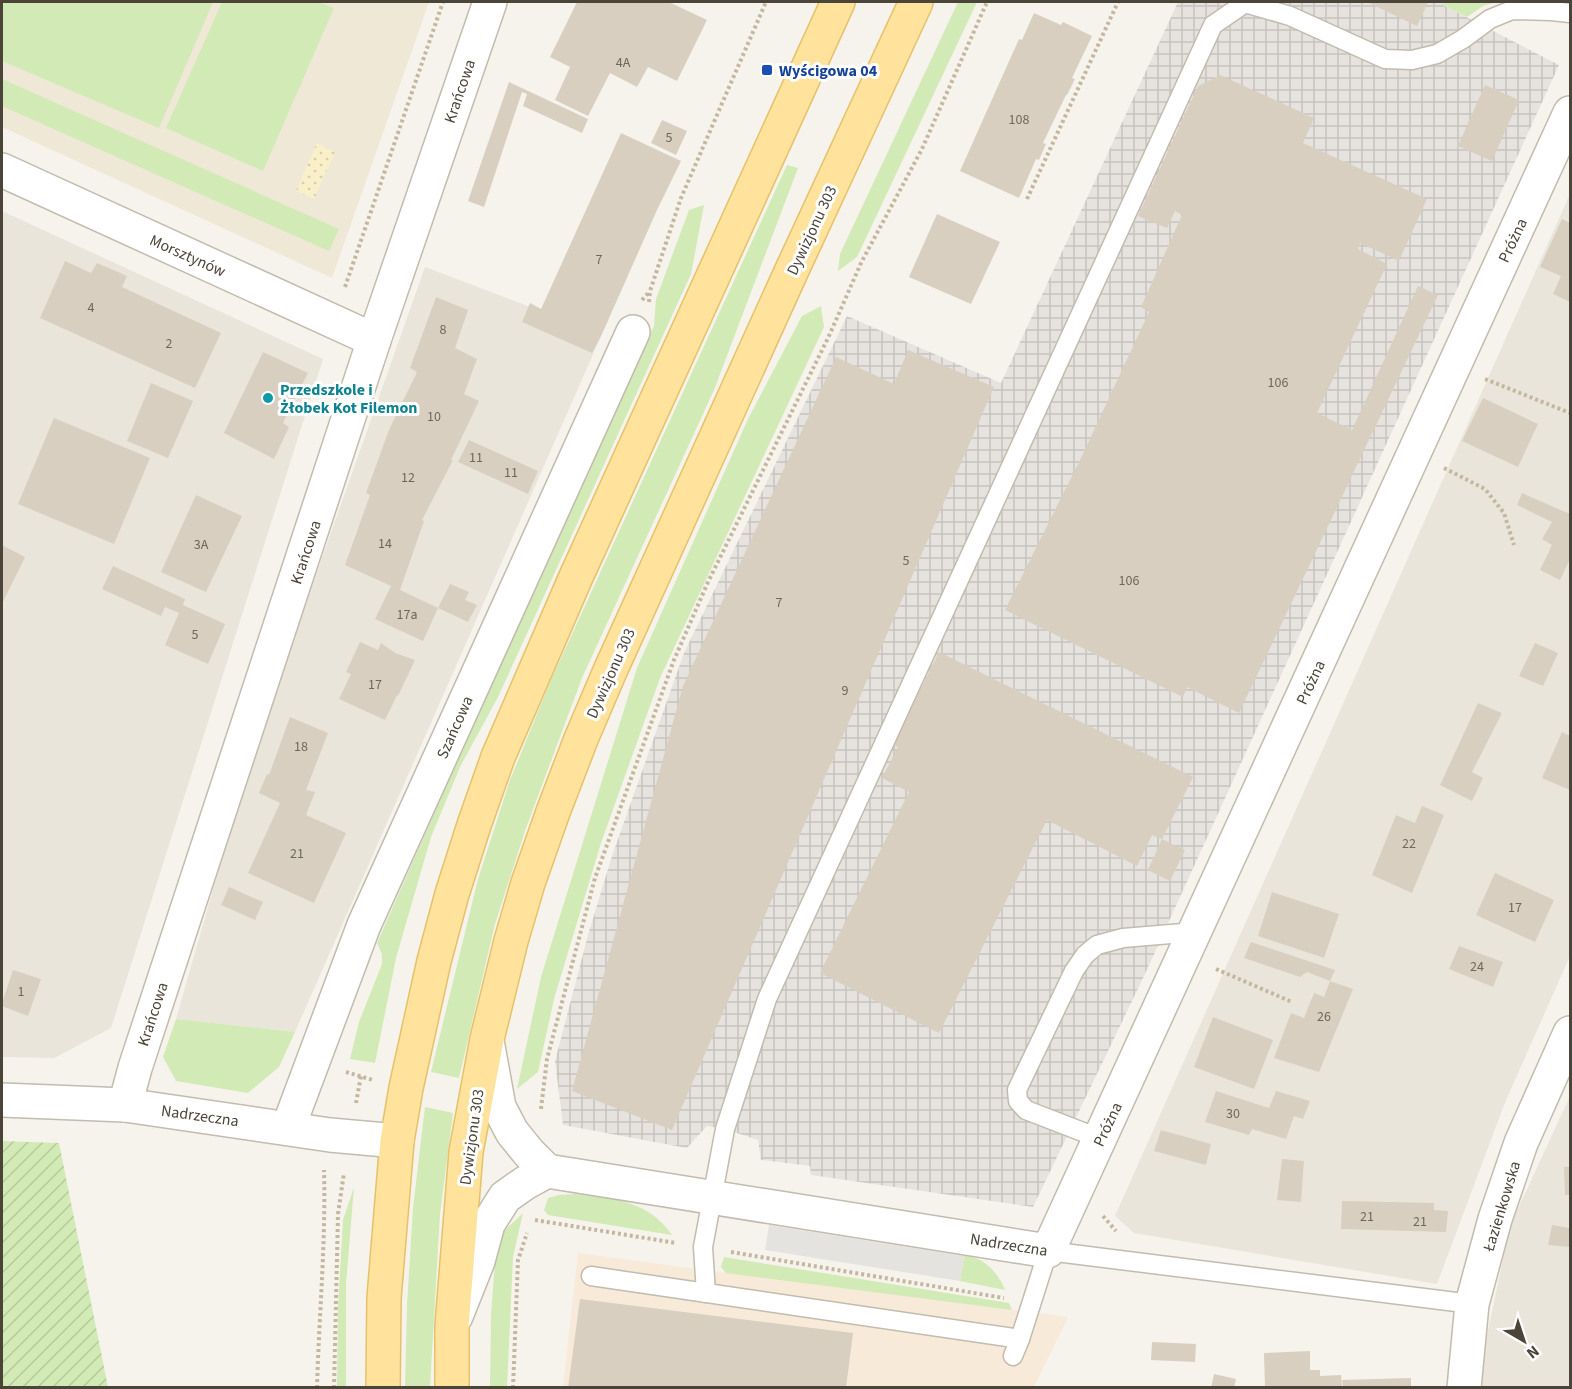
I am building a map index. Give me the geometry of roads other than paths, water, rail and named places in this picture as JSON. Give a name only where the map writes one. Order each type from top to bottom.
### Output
[{"type":"main road","points":[[383,1388],[384,1298],[397,1141],[405,1088],[434,961],[474,825],[498,757],[575,579],[838,2]]},
{"type":"main road","name":"Dywizjonu 303","points":[[452,1388],[452,1326],[466,1152],[487,1039],[528,883],[581,739],[615,660],[916,2]]},
{"type":"street","name":"Krańcowa","points":[[125,1104],[374,340],[490,2]]},
{"type":"street","name":"Próżna","points":[[1048,1251],[1570,113]]},
{"type":"street","name":"Morsztynów","points":[[2,170],[374,340]]},
{"type":"street","name":"Szańcowa","points":[[288,1128],[364,925],[633,332]]},
{"type":"street","name":"Łazienkowska","points":[[1464,1388],[1472,1304],[1495,1220],[1521,1143],[1570,1033]]},
{"type":"street","points":[[452,1326],[478,1261],[488,1224],[505,1197],[547,1171],[512,1132],[500,1107],[487,1039]]},
{"type":"street","name":"Nadrzeczna","points":[[2,1100],[125,1104],[340,1136],[397,1141]]},
{"type":"street","name":"Nadrzeczna","points":[[547,1171],[1048,1251]]},
{"type":"lane","points":[[706,1293],[703,1247],[724,1129],[767,999],[1213,25],[1245,3],[1290,16],[1385,59],[1412,60],[1437,54],[1463,39],[1490,19],[1512,10],[1570,13]]},
{"type":"lane","points":[[1101,1139],[1026,1110],[1018,1101],[1017,1090],[1074,971],[1097,945],[1123,938],[1195,932]]},
{"type":"lane","points":[[591,1276],[706,1293],[1017,1347],[1048,1251]]},
{"type":"lane","name":"Nadrzeczna","points":[[1048,1251],[1472,1304]]},
{"type":"place","name":"Wyścigowa 04","points":[[767,70]]},
{"type":"place","name":"Przedszkole i Żłobek Kot Filemon","points":[[268,398]]}]
